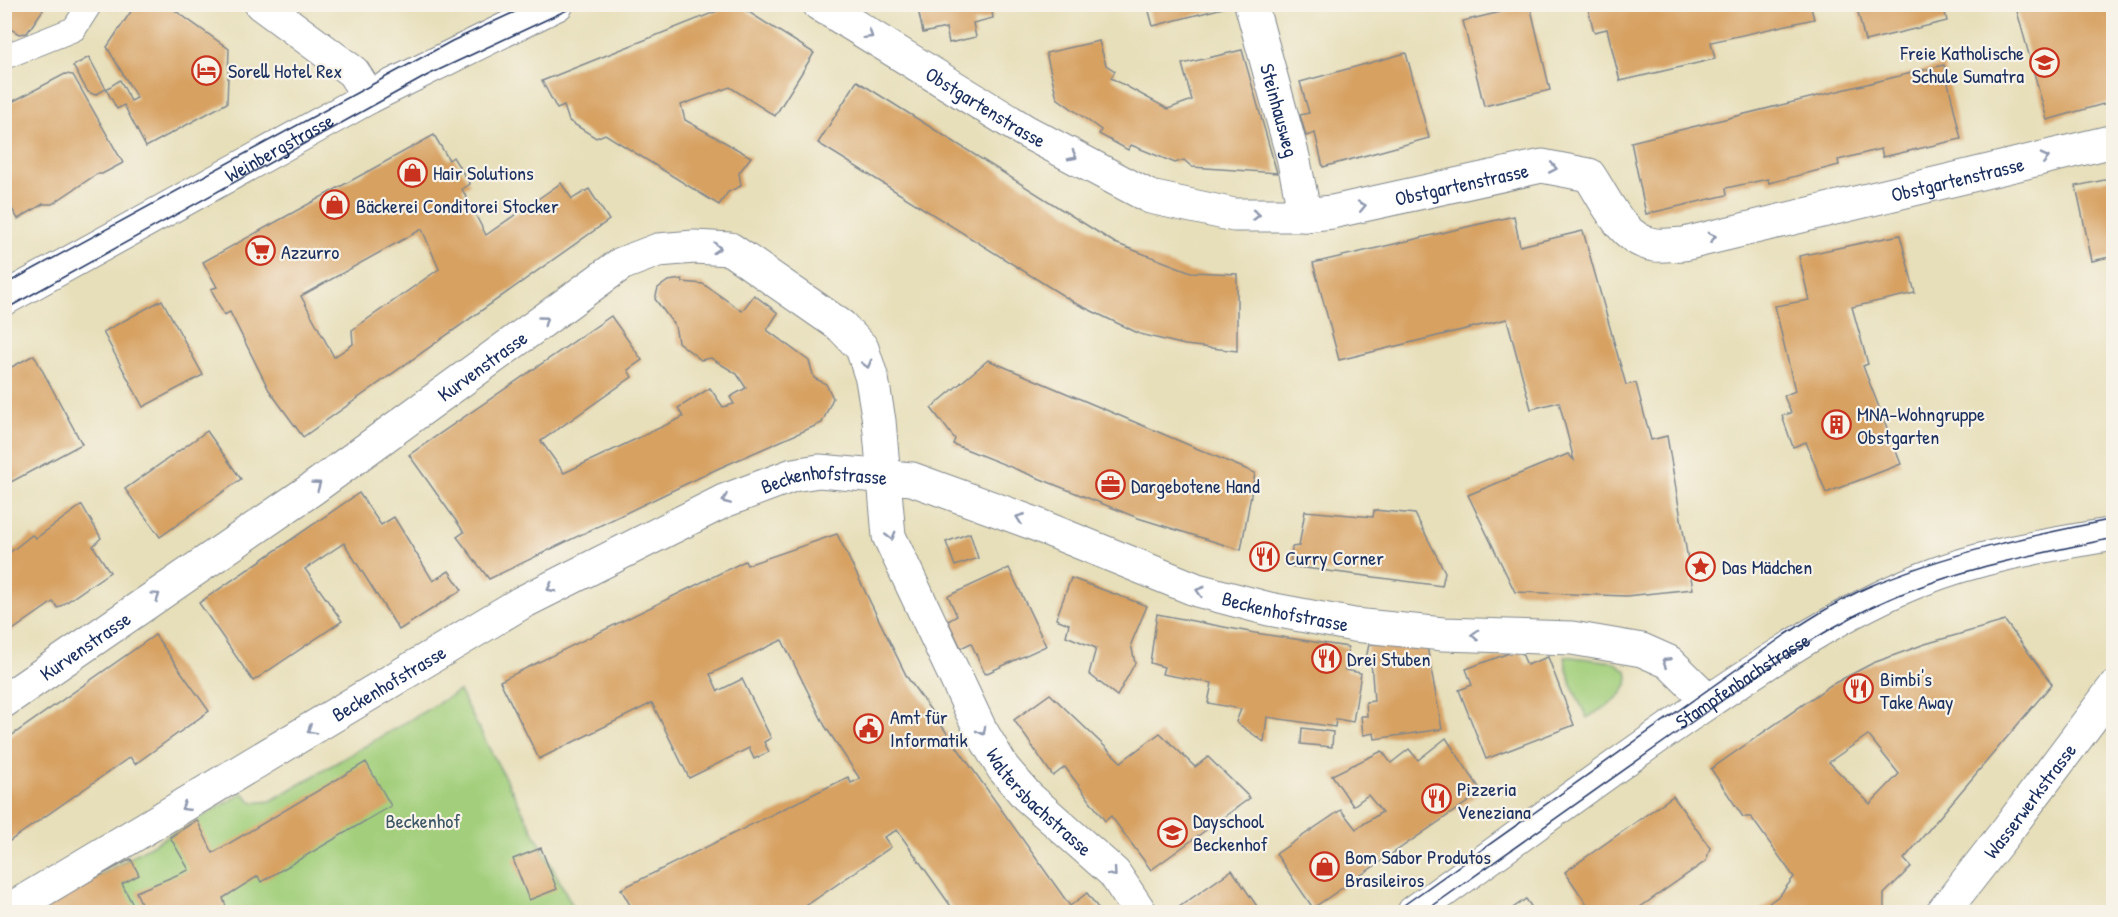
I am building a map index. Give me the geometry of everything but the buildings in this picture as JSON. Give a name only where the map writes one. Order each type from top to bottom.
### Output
[{"type":"street","points":[[261,4],[353,72],[369,97]]},
{"type":"street","name":"Weinbergstrasse","points":[[4,299],[369,97],[557,4]]},
{"type":"street","name":"Obstgartenstrasse","points":[[819,4],[1025,131],[1150,197],[1234,214],[1305,215],[1332,212],[1542,166],[1590,175],[1623,227],[1638,240],[1656,245],[1684,244],[2114,141]]},
{"type":"street","name":"Steinhausweg","points":[[1251,4],[1293,157],[1305,215]]},
{"type":"street","name":"Kurvenstrasse","points":[[4,701],[312,489],[621,264],[658,250],[694,247],[730,249],[841,326],[862,348],[872,379],[884,478]]},
{"type":"street","name":"Beckenhofstrasse","points":[[6,912],[235,777],[491,620],[724,501],[793,475],[819,471],[912,479],[1030,522],[1197,590],[1269,609],[1354,625],[1443,633],[1572,638],[1642,650],[1669,662],[1709,701]]},
{"type":"street","name":"Waltersbachstrasse","points":[[884,478],[889,536],[980,729],[1003,768],[1027,796],[1114,873],[1140,912]]},
{"type":"street","name":"Stampfenbachstrasse","points":[[1414,912],[1741,678],[1823,628],[1920,580],[2016,551],[2114,534]]},
{"type":"street","name":"Wasserwerkstrasse","points":[[1942,912],[2005,833],[2114,688]]},
{"type":"lane","points":[[4,57],[74,29],[90,4]]},
{"type":"green space","points":[[1564,656],[1614,662],[1627,671],[1628,679],[1622,694],[1587,718],[1571,684]]},
{"type":"green space","name":"Beckenhof","points":[[459,691],[576,912],[35,912],[243,793],[253,803],[271,801]]},
{"type":"tram line","points":[[4,285],[452,41],[532,4]]},
{"type":"tram line","points":[[4,310],[428,75],[580,4]]},
{"type":"tram line","points":[[1394,912],[1785,635],[1846,598],[1898,575],[1958,555],[2114,519]]},
{"type":"tram line","points":[[1424,912],[1747,683],[1848,619],[1902,593],[1961,573],[2022,557],[2114,538]]},
{"type":"place","name":"Freie Katholische Schule Sumatra","points":[[2045,63]]},
{"type":"place","name":"Sorell Hotel Rex","points":[[207,70]]},
{"type":"place","name":"Hair Solutions","points":[[412,172]]},
{"type":"place","name":"Bäckerei Conditorei Stocker","points":[[335,205]]},
{"type":"place","name":"Azzurro","points":[[260,251]]},
{"type":"place","name":"MNA-Wohngruppe Obstgarten","points":[[1836,425]]},
{"type":"place","name":"Dargebotene Hand","points":[[1110,485]]},
{"type":"place","name":"Curry Corner","points":[[1264,557]]},
{"type":"place","name":"Das Mädchen","points":[[1701,566]]},
{"type":"place","name":"Drei Stuben","points":[[1326,658]]},
{"type":"place","name":"Bimbi's Take Away","points":[[1859,689]]},
{"type":"place","name":"Amt für Informatik","points":[[869,728]]},
{"type":"place","name":"Pizzeria Veneziana","points":[[1436,799]]},
{"type":"place","name":"Dayschool Beckenhof","points":[[1172,832]]},
{"type":"place","name":"Bom Sabor Produtos Brasileiros","points":[[1324,867]]}]
